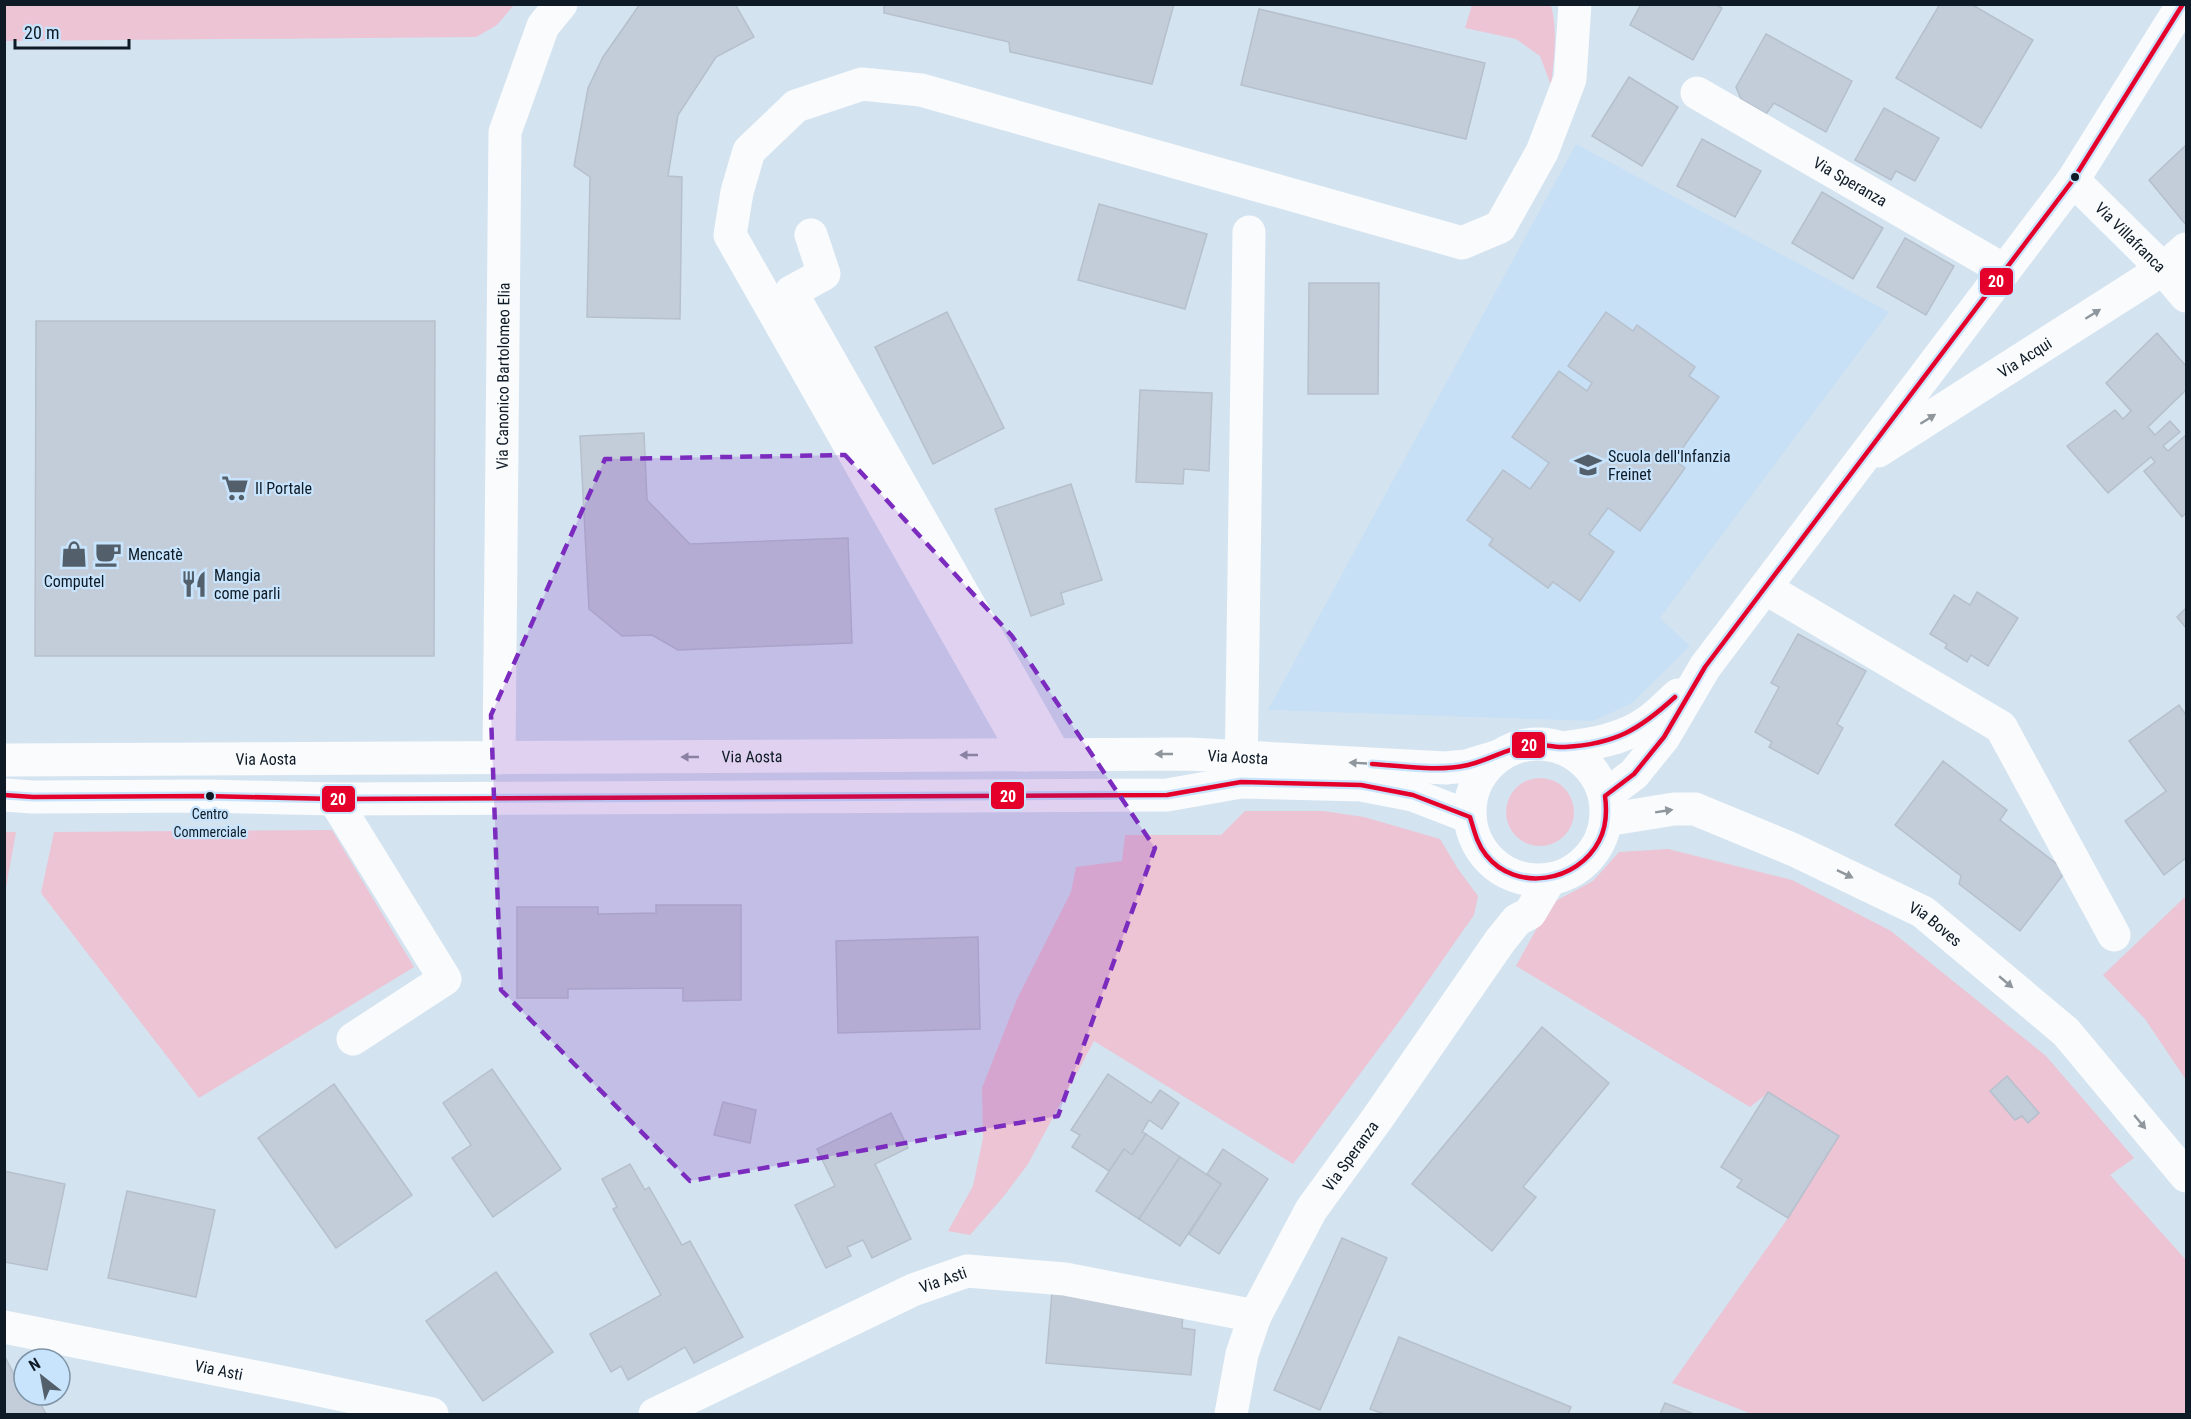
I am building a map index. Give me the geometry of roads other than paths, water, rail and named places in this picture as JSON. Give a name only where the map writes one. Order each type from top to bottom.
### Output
[{"type":"street","name":"Via Canonico Bartolomeo Elia","points":[[499,758],[506,132],[543,26],[561,4]]},
{"type":"street","points":[[1040,754],[730,235],[737,192],[749,151],[796,106],[862,84],[921,90],[1462,243],[1500,227],[1542,152],[1570,80],[1575,4]]},
{"type":"street","points":[[1605,808],[1664,737],[1699,675],[2073,180],[2183,4]]},
{"type":"street","name":"Via Speranza","points":[[1697,93],[2004,270]]},
{"type":"street","name":"Via Villafranca","points":[[2073,180],[2175,259],[2187,296]]},
{"type":"street","points":[[1241,770],[1249,232]]},
{"type":"street","points":[[811,235],[824,274],[790,291],[1040,754]]},
{"type":"street","name":"Via Acqui","points":[[1861,461],[2175,259]]},
{"type":"street","points":[[1765,588],[2001,727],[2114,935]]},
{"type":"street","points":[[1562,748],[1597,744],[1632,730],[1647,722],[1699,675]]},
{"type":"street","points":[[1540,743],[1562,748],[1582,759],[1596,776],[1605,808],[1600,841],[1588,858],[1570,872],[1536,878],[1507,872],[1489,858],[1476,839],[1470,817],[1471,800],[1477,783],[1486,768],[1499,756],[1519,747],[1540,743]]},
{"type":"street","name":"Via Aosta","points":[[4,760],[1189,754],[1241,770],[1361,785],[1413,795],[1470,817]]},
{"type":"street","name":"Via Aosta","points":[[4,795],[334,799],[1167,795],[1241,770],[1445,768],[1467,766],[1499,756]]},
{"type":"street","points":[[206,759],[206,796]]},
{"type":"street","points":[[334,799],[445,979],[354,1039]]},
{"type":"street","name":"Via Boves","points":[[1605,808],[1695,808],[1794,850],[1923,912],[2066,1032],[2187,1176]]},
{"type":"street","name":"Via Speranza","points":[[1231,1414],[1242,1354],[1255,1316],[1311,1210],[1517,920],[1516,908],[1536,878]]},
{"type":"street","name":"Via Asti","points":[[656,1414],[913,1290],[967,1271],[1065,1280],[1255,1316]]},
{"type":"street","name":"Via Asti","points":[[4,1327],[432,1414]]},
{"type":"place","name":"Scuola dell'Infanzia Freinet","points":[[1588,465]]},
{"type":"place","name":"Il Portale","points":[[235,488]]},
{"type":"place","name":"Computel","points":[[74,554]]},
{"type":"place","name":"Mencatè","points":[[108,554]]},
{"type":"place","name":"Mangia come parli","points":[[194,584]]},
{"type":"place","name":"Centro Commerciale","points":[[210,796]]}]
